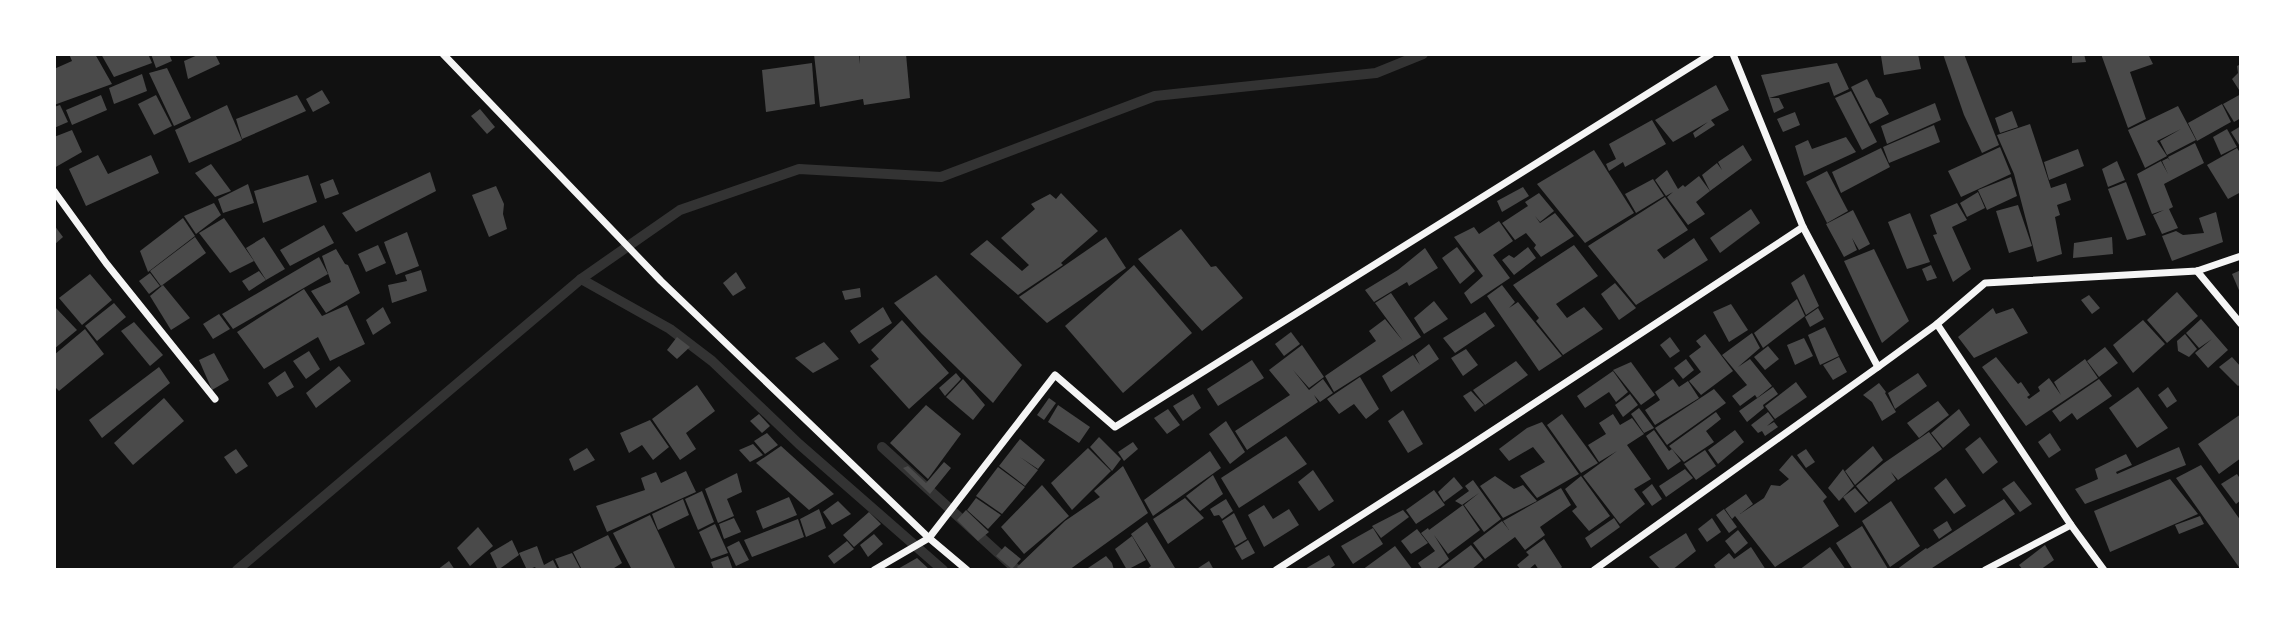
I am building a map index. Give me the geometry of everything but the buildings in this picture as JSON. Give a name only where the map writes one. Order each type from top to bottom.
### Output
[{"type":"street","points":[[443,54],[662,281],[929,538],[967,570]]},
{"type":"street","points":[[874,570],[929,538],[1055,376],[1115,427],[1711,54]]},
{"type":"street","points":[[1732,54],[1803,226],[1878,368]]},
{"type":"street","points":[[54,191],[106,263],[215,399]]},
{"type":"street","points":[[1276,570],[1461,452],[1803,226]]},
{"type":"street","points":[[1594,570],[1878,368],[1937,324],[1985,283],[2197,271],[2241,256]]},
{"type":"street","points":[[2197,271],[2241,324]]},
{"type":"street","points":[[1937,324],[2104,570]]},
{"type":"street","points":[[1985,570],[2071,525]]},
{"type":"waterway","points":[[237,570],[581,279],[680,210],[799,169],[941,177],[1155,96],[1376,73],[1423,54]]},
{"type":"waterway","points":[[581,279],[670,329],[712,361],[799,444],[943,570]]},
{"type":"waterway","points":[[882,447],[1017,570]]}]
